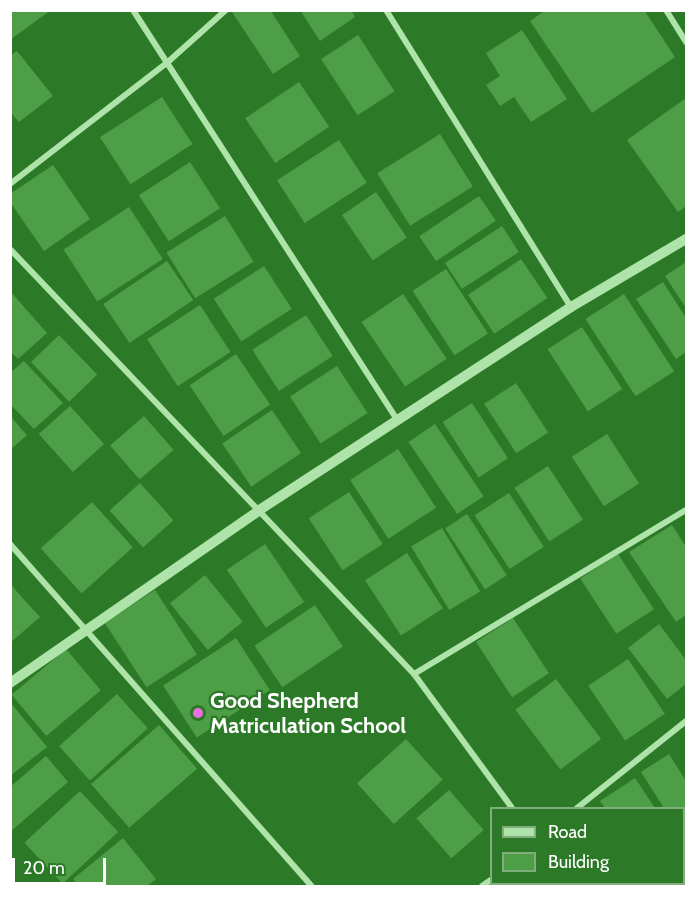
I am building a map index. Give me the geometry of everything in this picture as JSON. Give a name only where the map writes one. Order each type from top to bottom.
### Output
[{"type":"street","points":[[133,10],[169,61],[398,421]]},
{"type":"street","points":[[10,184],[169,61],[225,10]]},
{"type":"street","points":[[386,10],[571,308]]},
{"type":"street","points":[[666,10],[687,42]]},
{"type":"street","points":[[10,683],[84,629],[261,509],[571,308],[687,239]]},
{"type":"street","points":[[10,249],[261,509],[414,675],[511,807]]},
{"type":"street","points":[[414,675],[687,510]]},
{"type":"street","points":[[10,544],[312,886]]},
{"type":"street","points":[[578,807],[687,721]]},
{"type":"building","points":[[10,10],[51,10],[10,40]]},
{"type":"building","points":[[270,10],[300,56],[273,74],[232,12]]},
{"type":"building","points":[[300,10],[351,10],[355,17],[320,41]]},
{"type":"building","points":[[546,10],[644,10],[675,57],[592,113],[530,21]]},
{"type":"building","points":[[522,30],[567,99],[531,122],[514,97],[500,106],[486,85],[500,76],[486,53]]},
{"type":"building","points":[[358,35],[394,91],[358,115],[321,59]]},
{"type":"building","points":[[17,51],[53,96],[19,122],[10,112],[10,56]]},
{"type":"building","points":[[299,82],[329,127],[275,163],[245,118]]},
{"type":"building","points":[[162,97],[192,144],[130,184],[100,137]]},
{"type":"building","points":[[686,98],[686,206],[678,212],[627,140]]},
{"type":"building","points":[[440,134],[473,187],[410,226],[377,173]]},
{"type":"building","points":[[339,140],[367,183],[305,223],[277,180]]},
{"type":"building","points":[[190,162],[220,208],[169,241],[139,195]]},
{"type":"building","points":[[53,165],[90,219],[44,251],[10,202],[10,194]]},
{"type":"building","points":[[376,192],[407,238],[373,261],[342,215]]},
{"type":"building","points":[[479,196],[496,221],[436,261],[419,236]]},
{"type":"building","points":[[129,207],[163,259],[97,301],[64,249]]},
{"type":"building","points":[[225,216],[254,262],[195,298],[166,253]]},
{"type":"building","points":[[502,226],[519,252],[462,289],[445,263]]},
{"type":"building","points":[[521,259],[547,298],[494,334],[468,295]]},
{"type":"building","points":[[167,261],[193,300],[129,343],[103,304]]},
{"type":"building","points":[[686,262],[686,308],[665,276]]},
{"type":"building","points":[[264,266],[292,309],[241,341],[214,299]]},
{"type":"building","points":[[446,269],[488,334],[454,355],[412,291]]},
{"type":"building","points":[[663,282],[686,318],[686,352],[676,359],[636,299]]},
{"type":"building","points":[[10,291],[47,333],[18,359],[10,351]]},
{"type":"building","points":[[403,294],[447,359],[405,387],[362,322]]},
{"type":"building","points":[[624,294],[674,371],[636,396],[585,319]]},
{"type":"building","points":[[200,305],[230,352],[178,386],[147,339]]},
{"type":"building","points":[[306,315],[333,356],[279,391],[252,350]]},
{"type":"building","points":[[582,327],[622,389],[588,411],[548,349]]},
{"type":"building","points":[[59,335],[97,375],[69,402],[31,362]]},
{"type":"building","points":[[236,354],[270,405],[224,436],[190,385]]},
{"type":"building","points":[[24,361],[63,403],[34,429],[10,404],[10,373]]},
{"type":"building","points":[[337,366],[367,413],[321,443],[290,396]]},
{"type":"building","points":[[516,383],[548,432],[516,453],[484,404]]},
{"type":"building","points":[[472,403],[508,458],[479,477],[443,422]]},
{"type":"building","points":[[70,406],[104,444],[73,472],[39,434]]},
{"type":"building","points":[[272,410],[301,453],[251,487],[222,444]]},
{"type":"building","points":[[10,416],[27,435],[10,450]]},
{"type":"building","points":[[144,416],[174,450],[140,479],[110,446]]},
{"type":"building","points":[[435,424],[484,496],[457,514],[408,442]]},
{"type":"building","points":[[607,434],[639,483],[604,506],[572,457]]},
{"type":"building","points":[[398,449],[436,508],[388,539],[350,480]]},
{"type":"building","points":[[548,466],[583,520],[549,541],[514,488]]},
{"type":"building","points":[[140,483],[173,520],[143,548],[110,510]]},
{"type":"building","points":[[349,492],[383,544],[343,570],[309,518]]},
{"type":"building","points":[[509,493],[544,547],[509,569],[475,515]]},
{"type":"building","points":[[92,502],[133,547],[82,594],[41,548]]},
{"type":"building","points":[[467,514],[507,575],[485,589],[445,528]]},
{"type":"building","points":[[672,525],[686,547],[686,615],[676,622],[629,552]]},
{"type":"building","points":[[442,528],[480,591],[449,610],[411,547]]},
{"type":"building","points":[[265,544],[304,602],[266,628],[227,570]]},
{"type":"building","points":[[407,553],[443,608],[401,636],[365,580]]},
{"type":"building","points":[[618,554],[654,609],[616,634],[580,579]]},
{"type":"building","points":[[205,575],[243,622],[208,650],[170,603]]},
{"type":"building","points":[[10,584],[40,617],[10,643]]},
{"type":"building","points":[[155,590],[197,655],[147,687],[105,623]]},
{"type":"building","points":[[315,605],[343,646],[282,687],[254,646]]},
{"type":"building","points":[[513,618],[549,673],[512,697],[476,642]]},
{"type":"building","points":[[659,624],[686,660],[686,684],[667,699],[628,648]]},
{"type":"building","points":[[236,638],[270,690],[197,737],[163,685]]},
{"type":"building","points":[[66,649],[101,690],[46,736],[12,695]]},
{"type":"building","points":[[628,659],[665,714],[625,741],[588,686]]},
{"type":"building","points":[[556,679],[601,739],[560,770],[515,710]]},
{"type":"building","points":[[117,694],[148,728],[90,780],[59,746]]},
{"type":"building","points":[[10,702],[47,747],[10,776]]},
{"type":"building","points":[[159,725],[197,769],[129,828],[91,784]]},
{"type":"building","points":[[406,739],[443,780],[394,824],[357,783]]},
{"type":"building","points":[[669,754],[686,781],[685,810],[685,807],[663,807],[641,772]]},
{"type":"building","points":[[46,756],[68,782],[10,832],[10,787]]},
{"type":"building","points":[[635,778],[654,807],[604,807],[600,801]]},
{"type":"building","points":[[449,790],[484,830],[451,858],[417,818]]},
{"type":"building","points":[[80,791],[118,832],[63,884],[24,843]]},
{"type":"building","points":[[123,838],[156,879],[147,886],[79,886],[73,879]]},
{"type":"building","points":[[685,851],[686,886],[681,886],[685,885]]},
{"type":"building","points":[[528,885],[578,885],[578,886]]},
{"type":"place","name":"Good Shepherd Matriculation School","points":[[198,713]]}]
